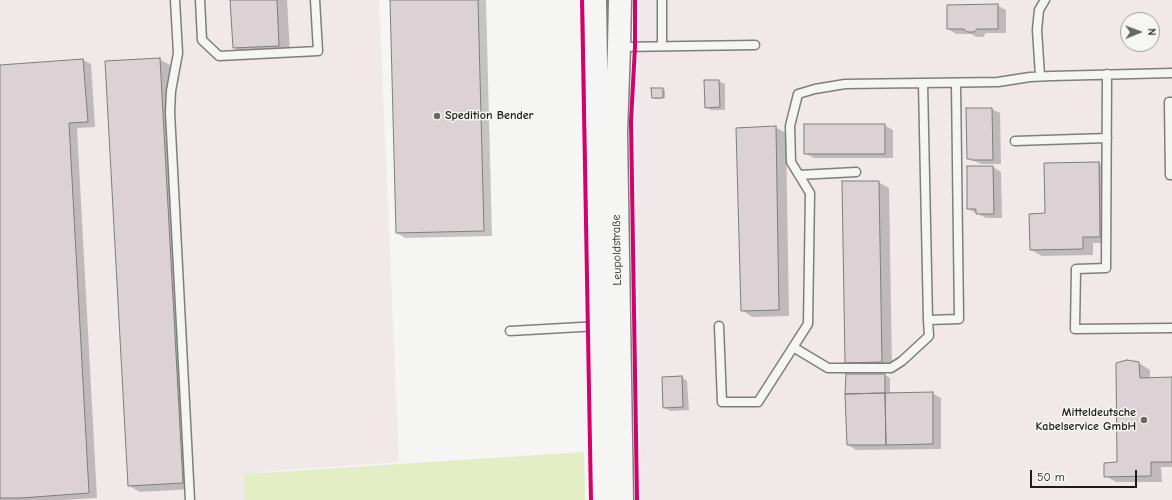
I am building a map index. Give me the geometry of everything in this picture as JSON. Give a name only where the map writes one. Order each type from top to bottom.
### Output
[{"type":"main road","name":"Leupoldstraße","points":[[595,0],[603,500]]},
{"type":"main road","name":"Leupoldstraße","points":[[620,0],[616,133],[622,500]]},
{"type":"lane","points":[[175,0],[178,53],[171,91],[170,112],[190,500]]},
{"type":"lane","points":[[200,0],[202,40],[219,56],[318,51],[315,0]]},
{"type":"lane","points":[[662,0],[662,46]]},
{"type":"lane","points":[[1040,76],[1037,30],[1039,10],[1045,0]]},
{"type":"lane","points":[[619,47],[755,45]]},
{"type":"lane","points":[[719,326],[722,402],[758,402],[808,324],[810,193],[791,162],[790,141],[790,126],[798,94],[815,89],[845,84],[998,82],[1040,76],[1172,73]]},
{"type":"lane","points":[[1107,74],[1106,268],[1076,269],[1075,330],[1172,328]]},
{"type":"lane","points":[[793,347],[828,368],[891,368],[902,361],[929,336],[923,83]]},
{"type":"lane","points":[[928,320],[959,319],[956,83]]},
{"type":"lane","points":[[1172,102],[1169,102],[1170,175],[1172,175]]},
{"type":"lane","points":[[1015,141],[1106,138]]},
{"type":"lane","points":[[799,175],[856,172]]},
{"type":"lane","points":[[510,331],[600,326]]},
{"type":"shaded area","points":[[0,0],[379,0],[399,462],[260,472],[261,500],[0,500]]},
{"type":"shaded area","points":[[639,0],[1172,0],[1172,500],[641,500],[635,118],[639,47]]},
{"type":"green space","points":[[584,452],[585,500],[245,500],[244,474]]},
{"type":"building","points":[[230,0],[277,0],[279,46],[233,48]]},
{"type":"building","name":"Spedition Bender","points":[[390,0],[478,0],[484,231],[396,233]]},
{"type":"building","points":[[998,4],[998,29],[977,29],[974,32],[967,32],[964,29],[947,29],[947,5]]},
{"type":"building","points":[[160,58],[183,483],[128,486],[105,61]]},
{"type":"building","points":[[83,59],[88,122],[69,123],[89,493],[0,498],[0,65]]},
{"type":"building","points":[[704,80],[719,80],[720,107],[705,108]]},
{"type":"building","points":[[651,88],[663,88],[663,98],[652,98]]},
{"type":"building","points":[[966,108],[992,108],[993,160],[967,159]]},
{"type":"building","points":[[804,124],[885,124],[885,154],[804,154]]},
{"type":"building","points":[[776,126],[779,310],[741,311],[736,128]]},
{"type":"building","points":[[1099,162],[1100,237],[1083,237],[1083,249],[1030,250],[1029,214],[1045,213],[1044,163]]},
{"type":"building","points":[[967,166],[993,166],[994,214],[976,214],[976,209],[967,209]]},
{"type":"building","points":[[842,181],[879,181],[882,362],[845,363]]},
{"type":"building","name":"Mitteldeutsche Kabelservice GmbH","points":[[1127,360],[1139,362],[1140,378],[1172,377],[1172,462],[1151,462],[1151,476],[1104,477],[1104,463],[1117,462],[1116,363]]},
{"type":"building","points":[[846,374],[885,374],[885,393],[845,394]]},
{"type":"building","points":[[682,376],[683,407],[663,408],[662,377]]},
{"type":"building","points":[[933,392],[933,444],[886,445],[885,393]]},
{"type":"building","points":[[885,393],[886,445],[847,445],[845,394]]},
{"type":"cycle path","points":[[582,0],[591,500]]},
{"type":"cycle path","points":[[635,0],[635,47],[631,121],[637,500]]},
{"type":"place","name":"Spedition Bender","points":[[437,116]]},
{"type":"place","name":"Mitteldeutsche Kabelservice GmbH","points":[[1144,420]]}]
